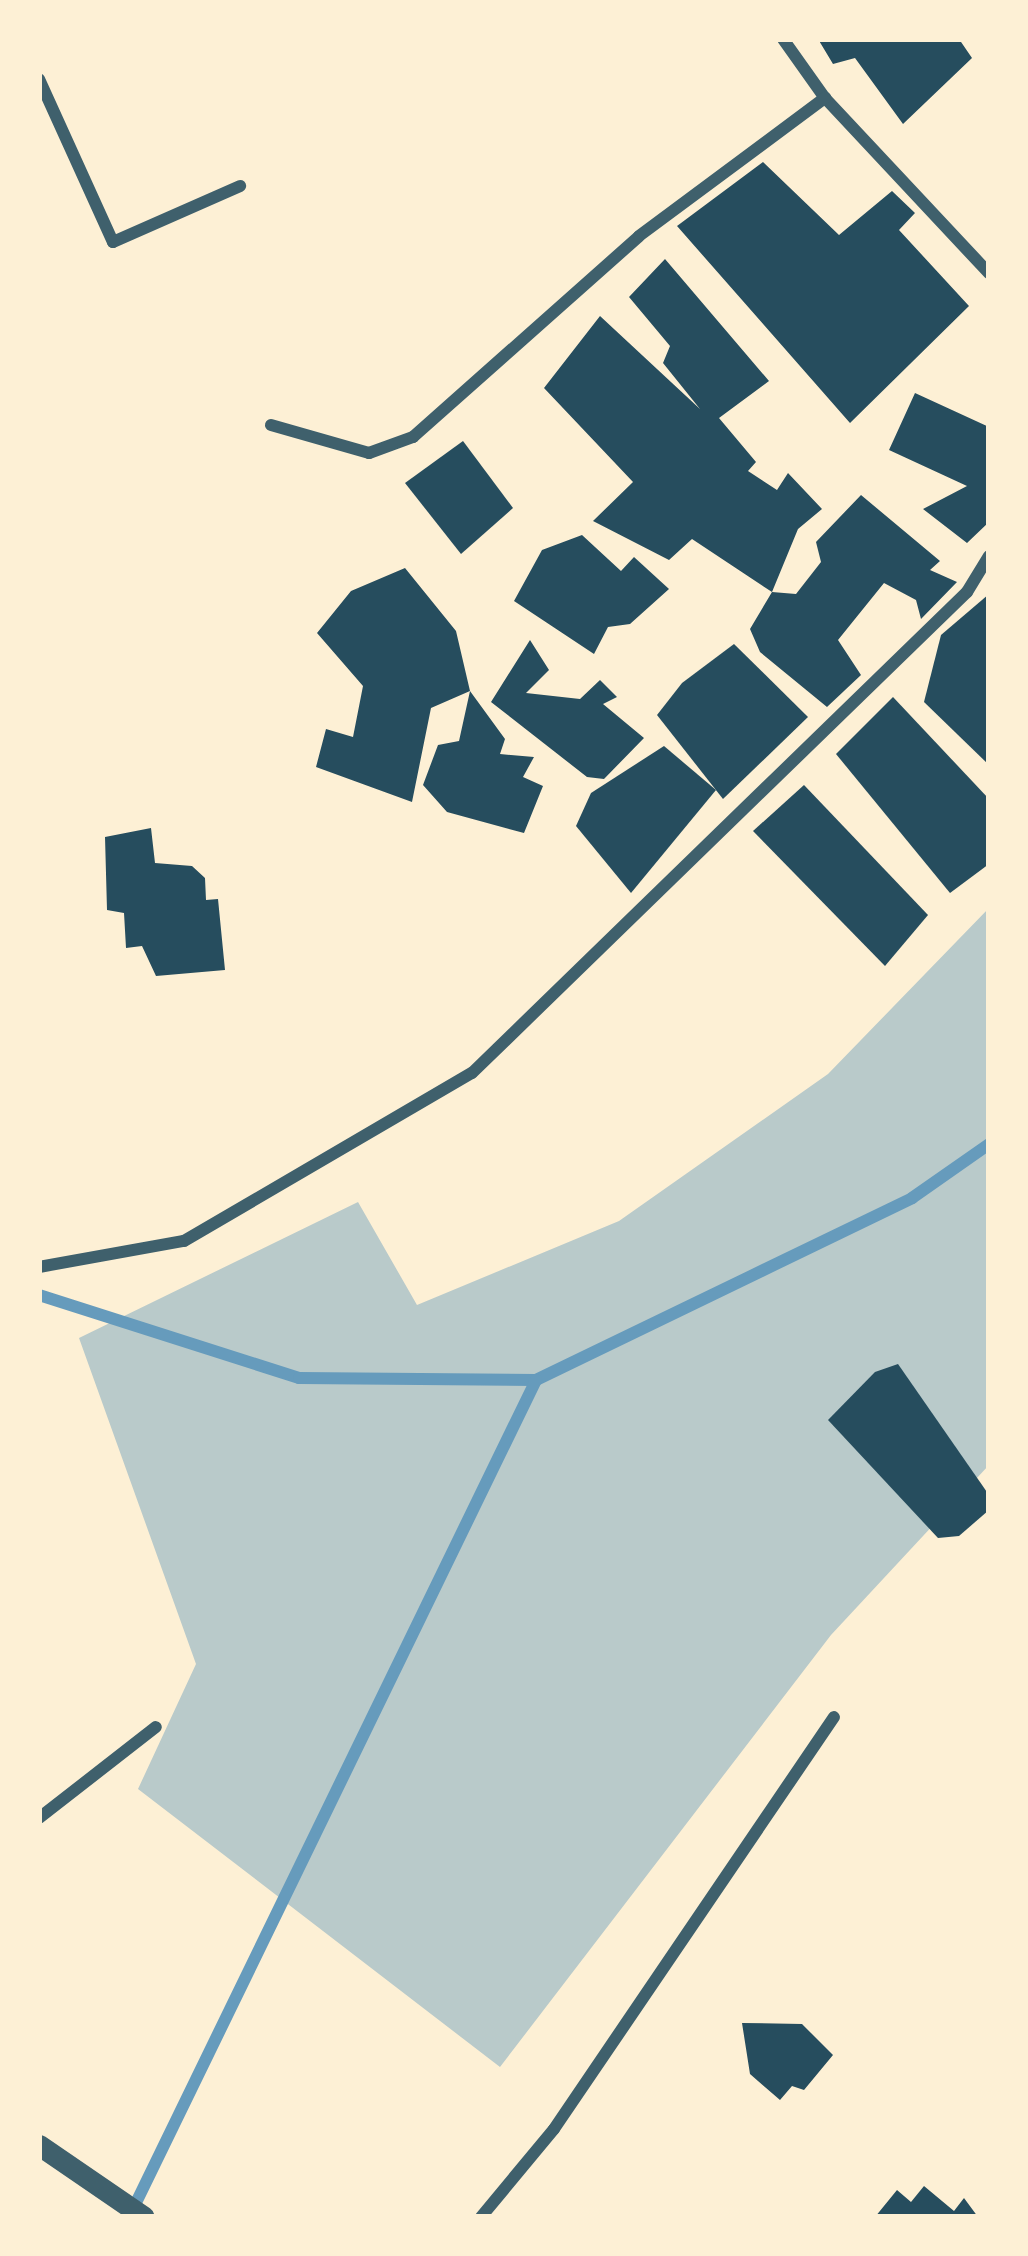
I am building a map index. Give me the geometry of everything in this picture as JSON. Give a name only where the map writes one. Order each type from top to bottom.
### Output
[{"type":"street","points":[[783,39],[825,98],[989,273]]},
{"type":"street","points":[[39,79],[113,242],[240,186]]},
{"type":"street","points":[[271,424],[369,453],[413,437],[639,236],[825,98]]},
{"type":"street","points":[[39,1267],[184,1240],[472,1073],[967,592],[989,556]]},
{"type":"street","points":[[481,2217],[554,2129],[834,1717]]},
{"type":"street","points":[[39,1818],[156,1727]]},
{"type":"street","points":[[39,2145],[144,2217]]},
{"type":"shaded area","points":[[989,908],[989,1465],[831,1635],[500,2067],[138,1789],[196,1664],[79,1338],[358,1202],[417,1305],[619,1221],[828,1074]]},
{"type":"building","points":[[818,39],[959,39],[972,58],[903,124],[855,58],[833,64]]},
{"type":"building","points":[[763,162],[839,235],[892,191],[915,213],[899,230],[969,306],[850,423],[677,226]]},
{"type":"building","points":[[665,259],[769,381],[719,418],[756,462],[748,471],[777,490],[788,473],[822,509],[798,529],[772,592],[692,539],[669,560],[593,521],[633,482],[544,388],[600,316],[700,409],[663,363],[670,346],[629,297]]},
{"type":"building","points":[[915,393],[989,427],[989,522],[967,543],[923,509],[967,486],[889,450]]},
{"type":"building","points":[[463,441],[513,508],[461,554],[405,483]]},
{"type":"building","points":[[861,495],[940,561],[930,570],[957,582],[921,619],[916,600],[884,583],[838,640],[861,675],[827,707],[760,652],[750,629],[772,592],[796,594],[821,562],[816,542]]},
{"type":"building","points":[[582,535],[621,571],[634,557],[669,589],[630,624],[608,627],[594,654],[514,601],[542,550]]},
{"type":"building","points":[[405,568],[456,631],[470,691],[431,708],[412,802],[316,767],[326,729],[353,737],[363,686],[317,633],[351,591]]},
{"type":"building","points":[[989,594],[989,765],[924,702],[941,635]]},
{"type":"building","points":[[530,640],[549,670],[526,693],[580,699],[600,680],[617,697],[603,704],[644,738],[604,779],[587,777],[491,702]]},
{"type":"building","points":[[734,644],[808,717],[723,799],[657,715],[682,683]]},
{"type":"building","points":[[470,691],[505,739],[500,754],[534,757],[523,777],[543,786],[524,833],[447,812],[423,785],[438,745],[459,741]]},
{"type":"building","points":[[893,697],[989,799],[989,864],[950,893],[836,754]]},
{"type":"building","points":[[664,746],[716,790],[631,893],[576,826],[591,793]]},
{"type":"building","points":[[804,785],[928,915],[885,966],[753,831]]},
{"type":"building","points":[[151,828],[155,863],[192,866],[205,878],[206,900],[218,899],[225,970],[156,976],[142,946],[126,948],[124,913],[107,910],[105,837]]},
{"type":"building","points":[[898,1364],[989,1495],[989,1510],[959,1536],[938,1538],[828,1420],[875,1372]]},
{"type":"building","points":[[742,2023],[802,2024],[833,2055],[804,2090],[792,2086],[780,2100],[750,2074]]},
{"type":"building","points":[[924,2186],[954,2211],[964,2198],[978,2217],[875,2217],[897,2190],[911,2202]]},
{"type":"waterway","points":[[39,1295],[299,1378],[536,1380],[912,1198],[989,1144]]},
{"type":"waterway","points":[[132,2211],[536,1380]]}]
